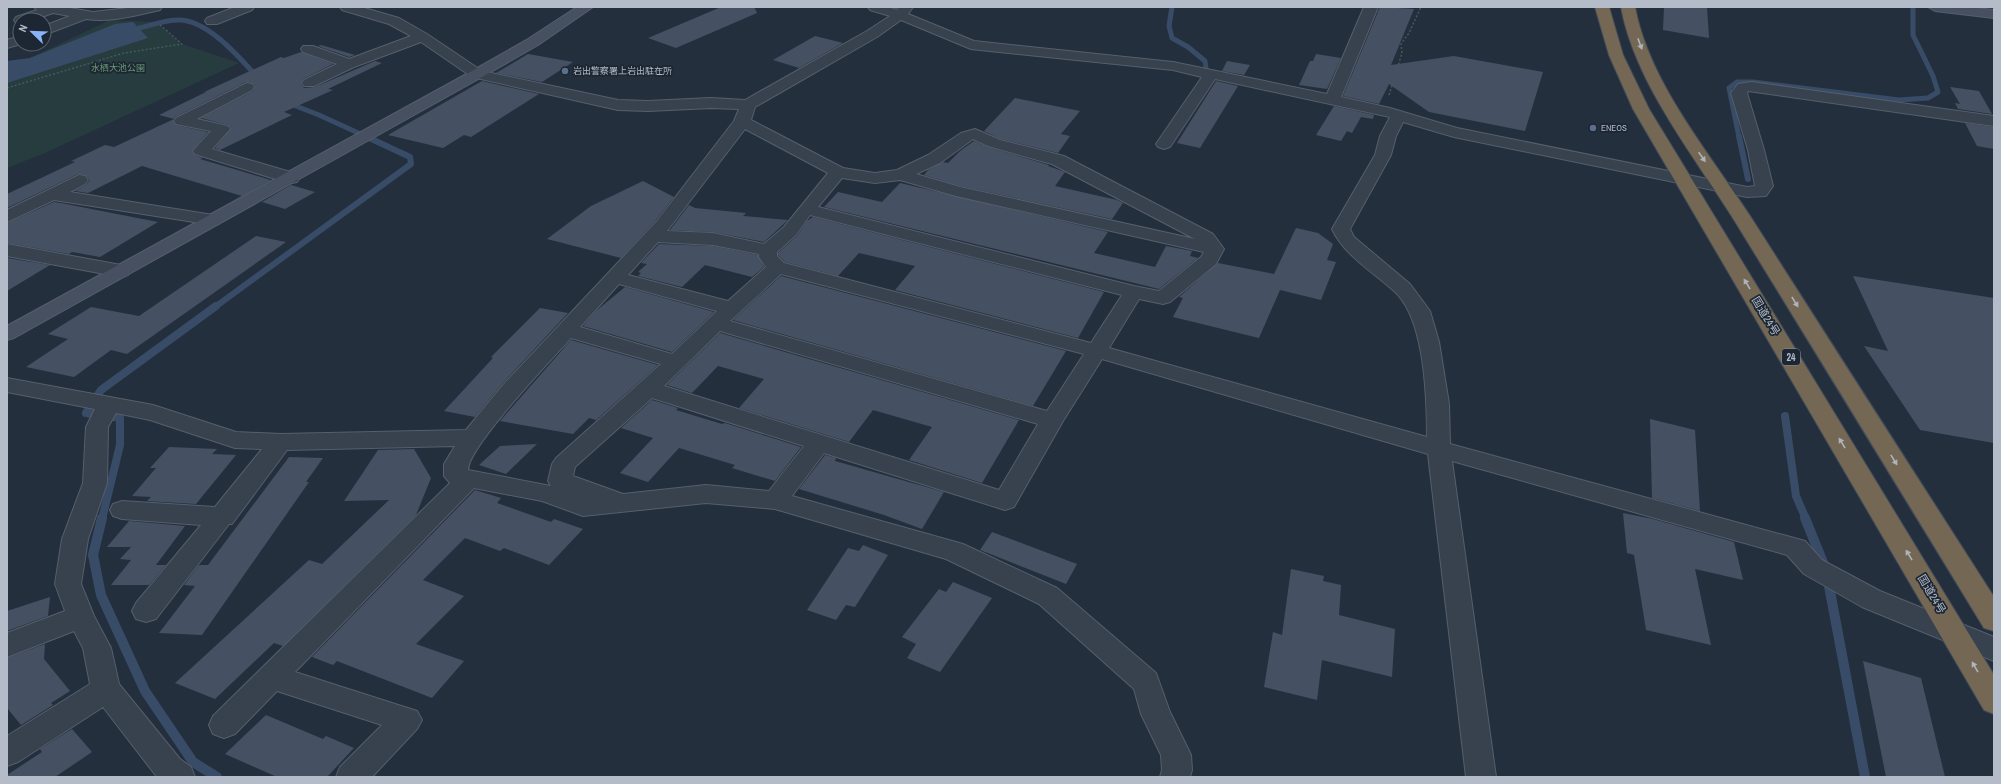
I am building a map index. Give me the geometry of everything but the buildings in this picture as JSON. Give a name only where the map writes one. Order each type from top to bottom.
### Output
[{"type":"highway","name":"国道24号","points":[[1602,7],[1616,55],[1641,109],[1686,181],[1994,701]]},
{"type":"highway","points":[[1628,7],[1630,18],[1646,61],[1674,117],[1724,189],[1994,620]]},
{"type":"street","points":[[52,28],[105,7]]},
{"type":"street","points":[[46,8],[93,16],[155,7]]},
{"type":"street","points":[[212,21],[247,7]]},
{"type":"street","points":[[347,7],[394,21],[422,37],[478,74],[618,105],[745,113],[768,134],[838,172],[875,178],[901,175],[934,159],[967,136],[975,134],[994,143],[1058,160],[1169,217],[1206,238],[1215,249]]},
{"type":"street","points":[[7,334],[478,74],[533,42],[586,7]]},
{"type":"street","points":[[875,7],[903,11],[971,45],[1044,54],[1137,62],[1212,74],[1392,113],[1454,132],[1724,189],[1747,192],[1760,192],[1764,186],[1756,150],[1739,93],[1743,87],[1752,86],[1994,121]]},
{"type":"street","points":[[1333,99],[1371,7]]},
{"type":"street","points":[[1935,7],[1994,14]]},
{"type":"street","points":[[903,11],[872,34],[745,113],[663,225],[511,390],[472,438],[456,464],[456,476],[546,493],[583,507],[706,494],[775,500],[954,551],[1048,596],[1146,682],[1156,714],[1176,755],[1177,770],[1175,777]]},
{"type":"street","points":[[309,83],[349,64],[422,37]]},
{"type":"street","points":[[308,49],[349,64]]},
{"type":"street","points":[[1164,144],[1212,74]]},
{"type":"street","points":[[247,87],[182,121],[222,129],[201,151],[291,178]]},
{"type":"street","points":[[1392,113],[1383,155],[1341,229],[1346,240],[1403,288],[1420,311],[1429,342],[1438,404],[1439,449],[1481,777]]},
{"type":"street","points":[[622,503],[560,481],[564,464],[648,389],[716,323],[733,309],[773,258],[806,209],[838,172]]},
{"type":"street","points":[[901,175],[956,191],[1215,249]]},
{"type":"street","points":[[7,217],[79,180]]},
{"type":"street","points":[[52,194],[213,220]]},
{"type":"street","points":[[806,209],[1163,298],[1209,260],[1215,249]]},
{"type":"street","points":[[652,236],[713,240],[1097,352],[1614,499],[1796,548],[1813,567],[1871,599],[1994,649]]},
{"type":"street","points":[[7,250],[121,271]]},
{"type":"street","points":[[615,277],[733,309]]},
{"type":"street","points":[[648,389],[1005,501],[1052,420],[1097,352],[1134,292]]},
{"type":"street","points":[[716,323],[1052,420]]},
{"type":"street","points":[[566,330],[676,362]]},
{"type":"street","points":[[7,386],[154,413],[236,440],[281,442],[472,438]]},
{"type":"street","points":[[110,405],[97,427],[95,482],[75,539],[68,584],[81,617],[96,648],[106,689],[174,776]]},
{"type":"street","points":[[146,611],[223,517],[281,442]]},
{"type":"street","points":[[775,500],[819,443]]},
{"type":"street","points":[[224,725],[468,479]]},
{"type":"street","points":[[122,510],[223,517]]},
{"type":"street","points":[[7,645],[81,617]]},
{"type":"street","points":[[273,677],[407,720],[351,777]]},
{"type":"street","points":[[7,752],[106,689]]},
{"type":"path","points":[[1392,113],[1402,53],[1401,44],[1410,34],[1421,7]]},
{"type":"path","points":[[7,88],[124,53],[182,44],[156,22]]},
{"type":"green space","name":"水栖大池公園","points":[[110,20],[156,22],[182,44],[239,63],[45,153],[7,168],[7,61],[30,58],[43,52],[52,52],[52,48]]},
{"type":"water","points":[[133,22],[148,38],[7,83],[7,61],[30,58],[45,52],[52,52],[52,49],[115,24]]},
{"type":"waterway","points":[[1172,7],[1169,26],[1172,38],[1188,47],[1205,61],[1206,68]]},
{"type":"waterway","points":[[1739,137],[1729,88],[1737,82],[1753,82],[1899,100],[1928,98],[1938,92],[1933,76],[1913,35],[1913,7]]},
{"type":"waterway","points":[[139,28],[173,20],[189,21],[200,26],[222,41],[258,78]]},
{"type":"waterway","points":[[288,103],[319,115],[367,137]]},
{"type":"waterway","points":[[215,307],[411,164],[410,157],[365,136]]},
{"type":"waterway","points":[[1739,136],[1748,179]]},
{"type":"waterway","points":[[102,519],[120,445],[120,418],[86,413],[101,390],[216,306]]},
{"type":"waterway","points":[[1785,416],[1796,496],[1806,519]]},
{"type":"waterway","points":[[102,518],[93,555],[101,595],[145,691],[193,762],[217,777]]},
{"type":"waterway","points":[[1805,518],[1826,570],[1865,777]]},
{"type":"place","name":"岩出警察署上岩出駐在所","points":[[565,71]]},
{"type":"place","name":"ENEOS","points":[[1593,128]]}]
